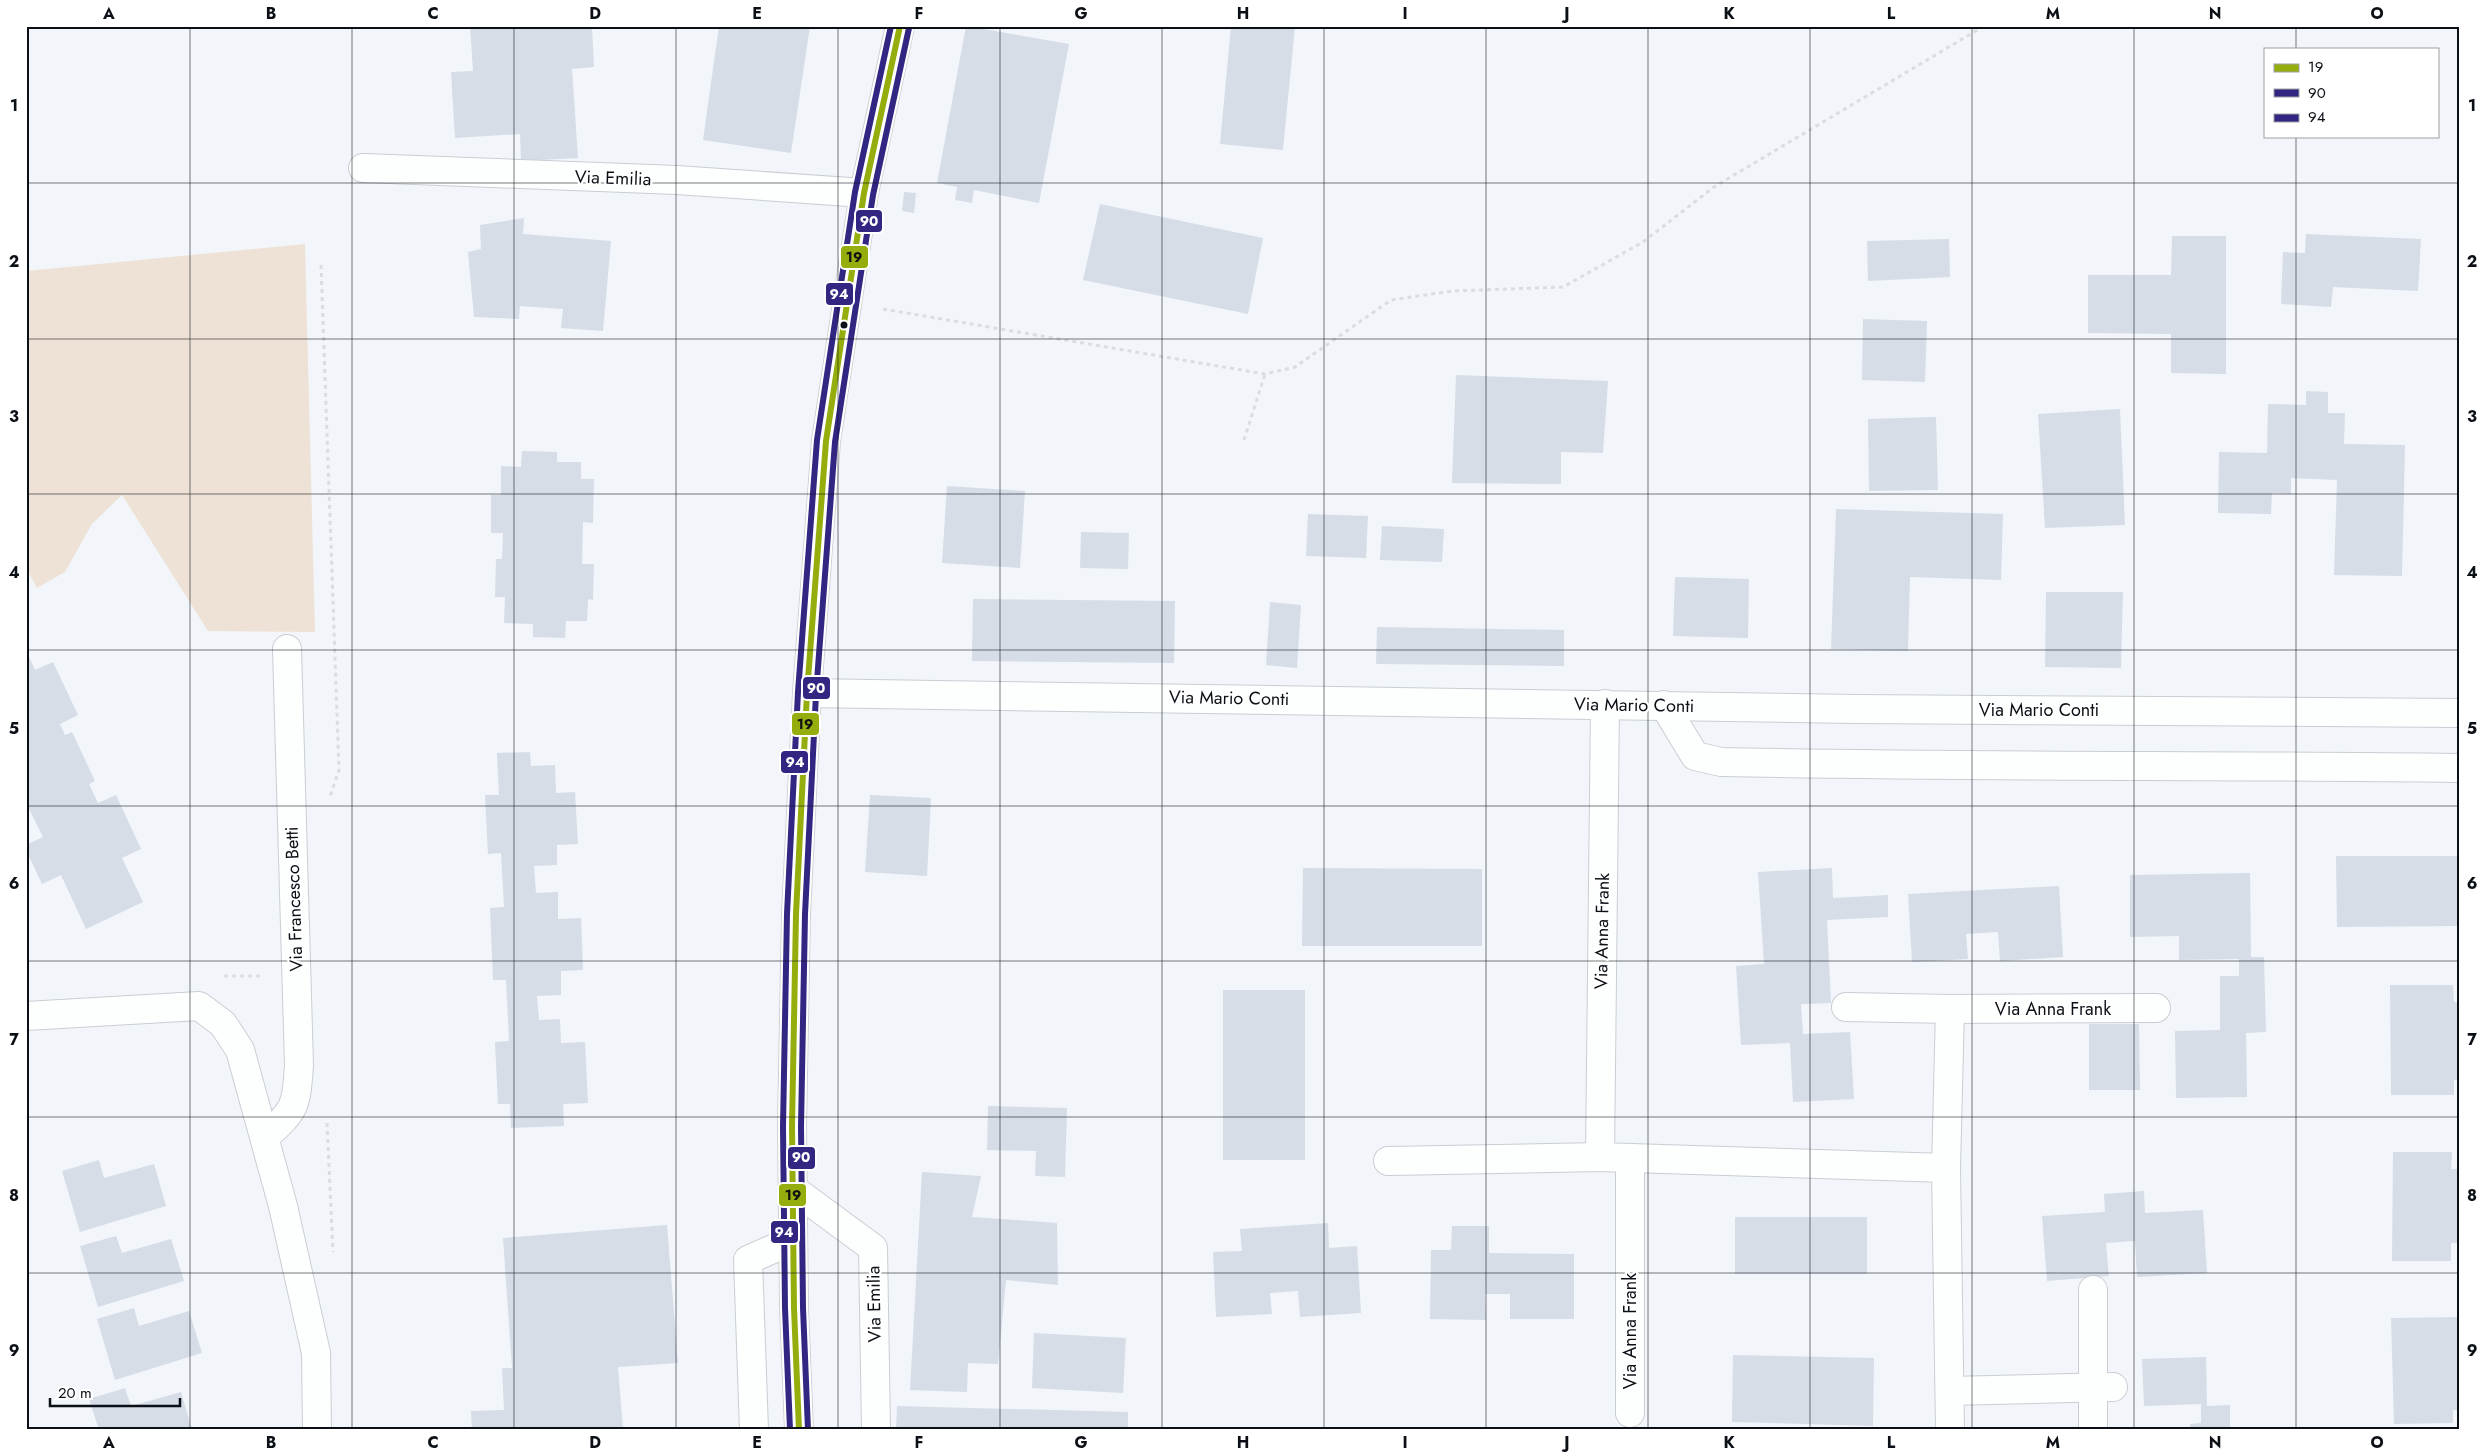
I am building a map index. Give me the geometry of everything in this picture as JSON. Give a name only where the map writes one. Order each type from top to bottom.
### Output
[{"type":"main road","points":[[799,1430],[792,1189],[796,914],[807,693],[826,441],[864,193],[900,26]]},
{"type":"street","name":"Via Emilia","points":[[362,168],[677,180],[864,193]]},
{"type":"street","name":"Via Francesco Betti","points":[[264,1137],[286,1118],[296,1101],[299,1066],[287,649]]},
{"type":"street","name":"Via Mario Conti","points":[[807,693],[1664,705],[2460,713]]},
{"type":"street","name":"Via Anna Frank","points":[[1600,1157],[1605,704]]},
{"type":"street","points":[[1664,705],[1695,756],[1721,762],[1892,766],[2241,765],[2460,768]]},
{"type":"street","points":[[26,1016],[199,1006],[223,1024],[240,1050],[283,1206],[316,1353],[317,1430]]},
{"type":"street","name":"Via Anna Frank","points":[[1846,1007],[1950,1009],[2156,1008]]},
{"type":"street","points":[[1950,1009],[1946,1168],[1950,1430]]},
{"type":"street","points":[[1388,1161],[1600,1157],[1946,1168]]},
{"type":"street","name":"Via Anna Frank","points":[[1630,1158],[1630,1413]]},
{"type":"street","name":"Via Emilia","points":[[792,1189],[873,1248],[876,1430]]},
{"type":"street","points":[[754,1430],[748,1260],[793,1240]]},
{"type":"street","points":[[2093,1290],[2103,1388],[2093,1430]]},
{"type":"street","points":[[1950,1391],[2103,1388]]},
{"type":"path","points":[[847,303],[1265,374],[1295,367],[1391,300],[1452,291],[1563,287],[1644,242],[1714,187],[1984,26]]},
{"type":"path","points":[[1244,440],[1265,374]]},
{"type":"shaded area","points":[[305,244],[315,632],[208,631],[122,495],[92,524],[65,572],[37,588],[26,568],[26,271]]},
{"type":"building","points":[[470,26],[592,26],[594,67],[572,69],[578,158],[521,161],[520,134],[455,138],[451,72],[473,71]]},
{"type":"building","points":[[719,26],[810,26],[791,153],[703,140]]},
{"type":"building","points":[[966,26],[1069,44],[1039,203],[974,190],[972,203],[955,200],[957,187],[937,183]]},
{"type":"building","points":[[1231,26],[1295,26],[1283,150],[1220,144]]},
{"type":"building","points":[[904,192],[916,193],[914,213],[902,211]]},
{"type":"building","points":[[1100,204],[1263,238],[1248,314],[1083,280]]},
{"type":"building","points":[[524,218],[523,234],[611,241],[603,331],[561,328],[563,309],[520,306],[519,319],[474,317],[468,252],[481,249],[480,225]]},
{"type":"building","points":[[2306,234],[2421,239],[2418,291],[2333,287],[2331,307],[2281,304],[2283,252],[2305,253]]},
{"type":"building","points":[[2172,236],[2226,236],[2226,374],[2171,373],[2171,334],[2088,333],[2088,275],[2171,275]]},
{"type":"building","points":[[1949,239],[1950,277],[1868,281],[1867,241]]},
{"type":"building","points":[[1863,319],[1927,321],[1925,382],[1862,380]]},
{"type":"building","points":[[1456,375],[1608,381],[1603,453],[1561,452],[1561,484],[1452,483]]},
{"type":"building","points":[[2306,391],[2328,392],[2328,413],[2345,413],[2344,444],[2405,445],[2402,576],[2334,575],[2337,480],[2291,478],[2291,494],[2272,493],[2271,514],[2218,513],[2219,452],[2267,453],[2268,404],[2306,405]]},
{"type":"building","points":[[2120,409],[2125,525],[2045,528],[2038,414]]},
{"type":"building","points":[[1936,417],[1938,490],[1869,491],[1868,419]]},
{"type":"building","points":[[522,451],[557,452],[557,462],[581,462],[581,479],[594,479],[593,523],[583,522],[582,564],[594,564],[593,600],[588,599],[587,621],[566,621],[565,638],[533,637],[533,624],[504,623],[505,597],[495,597],[496,559],[502,559],[503,533],[491,533],[491,495],[501,495],[501,466],[521,467]]},
{"type":"building","points":[[947,486],[1025,491],[1020,568],[942,563]]},
{"type":"building","points":[[1836,509],[2003,514],[2001,580],[1910,577],[1908,651],[1831,649]]},
{"type":"building","points":[[1308,514],[1368,516],[1366,558],[1306,556]]},
{"type":"building","points":[[1382,526],[1444,529],[1442,562],[1380,560]]},
{"type":"building","points":[[1081,532],[1129,533],[1128,569],[1080,568]]},
{"type":"building","points":[[1675,577],[1749,579],[1748,638],[1673,636]]},
{"type":"building","points":[[2046,592],[2123,592],[2121,668],[2045,667]]},
{"type":"building","points":[[973,599],[1175,601],[1174,663],[972,661]]},
{"type":"building","points":[[1270,602],[1301,605],[1297,668],[1266,665]]},
{"type":"building","points":[[1377,627],[1564,630],[1564,666],[1376,664]]},
{"type":"building","points":[[26,650],[35,670],[53,662],[78,715],[60,724],[65,735],[72,732],[95,781],[89,784],[98,803],[116,795],[141,849],[122,858],[143,902],[86,929],[61,875],[42,884],[26,850],[26,845],[43,837],[26,803]]},
{"type":"building","points":[[530,752],[531,766],[555,765],[556,793],[575,792],[578,844],[557,845],[557,865],[534,866],[536,893],[558,892],[558,919],[581,918],[583,970],[561,971],[561,995],[537,996],[539,1020],[560,1019],[561,1043],[585,1042],[588,1103],[563,1104],[564,1126],[511,1128],[510,1104],[498,1104],[495,1042],[509,1041],[506,980],[493,980],[490,908],[504,907],[501,853],[488,854],[485,795],[499,795],[497,753]]},
{"type":"building","points":[[870,795],[931,798],[927,876],[865,872]]},
{"type":"building","points":[[2336,856],[2460,856],[2460,926],[2337,927]]},
{"type":"building","points":[[1303,868],[1482,869],[1482,946],[1302,946]]},
{"type":"building","points":[[1832,868],[1833,898],[1888,895],[1888,917],[1827,920],[1831,1003],[1801,1004],[1803,1034],[1850,1032],[1854,1099],[1793,1102],[1790,1043],[1741,1045],[1736,966],[1764,964],[1758,872]]},
{"type":"building","points":[[2250,873],[2251,957],[2264,957],[2266,1032],[2246,1033],[2247,1097],[2176,1098],[2175,1031],[2220,1030],[2220,976],[2239,976],[2239,959],[2179,960],[2179,936],[2130,937],[2130,875]]},
{"type":"building","points":[[2059,886],[2063,957],[2000,961],[1998,932],[1966,934],[1968,959],[1912,962],[1908,894]]},
{"type":"building","points":[[2390,985],[2453,985],[2454,1002],[2460,1002],[2460,1080],[2454,1080],[2454,1095],[2391,1095]]},
{"type":"building","points":[[1223,990],[1305,990],[1305,1160],[1223,1160]]},
{"type":"building","points":[[2089,1024],[2139,1024],[2140,1090],[2089,1090]]},
{"type":"building","points":[[988,1106],[1067,1108],[1065,1177],[1035,1176],[1036,1151],[987,1150]]},
{"type":"building","points":[[2393,1152],[2452,1152],[2451,1169],[2460,1169],[2460,1243],[2451,1243],[2451,1261],[2392,1261]]},
{"type":"building","points":[[99,1160],[104,1178],[154,1164],[166,1206],[80,1232],[62,1171]]},
{"type":"building","points":[[922,1172],[981,1176],[972,1217],[1057,1223],[1058,1285],[1006,1280],[998,1364],[968,1363],[967,1392],[910,1390]]},
{"type":"building","points":[[2144,1191],[2145,1213],[2203,1210],[2207,1273],[2137,1277],[2135,1241],[2106,1243],[2109,1276],[2047,1281],[2042,1216],[2105,1212],[2104,1194]]},
{"type":"building","points":[[1735,1217],[1867,1217],[1867,1274],[1735,1274]]},
{"type":"building","points":[[1328,1223],[1329,1248],[1357,1246],[1361,1313],[1300,1317],[1298,1291],[1270,1293],[1272,1314],[1216,1317],[1213,1252],[1242,1251],[1240,1229]]},
{"type":"building","points":[[667,1225],[678,1363],[618,1367],[623,1430],[472,1430],[471,1411],[504,1410],[502,1368],[512,1368],[503,1238]]},
{"type":"building","points":[[1452,1226],[1489,1226],[1489,1253],[1574,1254],[1574,1319],[1510,1319],[1510,1294],[1485,1294],[1486,1320],[1430,1319],[1431,1250],[1451,1250]]},
{"type":"building","points":[[116,1236],[122,1253],[171,1239],[184,1281],[98,1307],[80,1246]]},
{"type":"building","points":[[134,1308],[139,1326],[189,1311],[202,1353],[115,1380],[97,1319]]},
{"type":"building","points":[[2460,1317],[2460,1410],[2453,1410],[2453,1423],[2394,1424],[2391,1318]]},
{"type":"building","points":[[1034,1333],[1126,1338],[1123,1393],[1032,1388]]},
{"type":"building","points":[[1733,1355],[1874,1358],[1873,1426],[1732,1422]]},
{"type":"building","points":[[2206,1357],[2207,1406],[2230,1405],[2230,1430],[2190,1430],[2190,1424],[2201,1423],[2201,1404],[2144,1406],[2142,1359]]},
{"type":"building","points":[[125,1388],[131,1406],[181,1392],[192,1430],[99,1430],[89,1399]]},
{"type":"building","points":[[897,1406],[1128,1412],[1128,1430],[896,1430]]},
{"type":"transit line","name":"94","points":[[790,1430],[785,1308],[783,1127],[787,914],[798,692],[817,440],[855,192],[891,26]]},
{"type":"transit line","name":"19","points":[[799,1430],[794,1308],[792,1127],[796,914],[807,693],[826,441],[864,193],[900,26]]},
{"type":"transit line","name":"90","points":[[808,1430],[803,1308],[801,1127],[805,914],[816,694],[835,442],[873,195],[909,28]]}]
